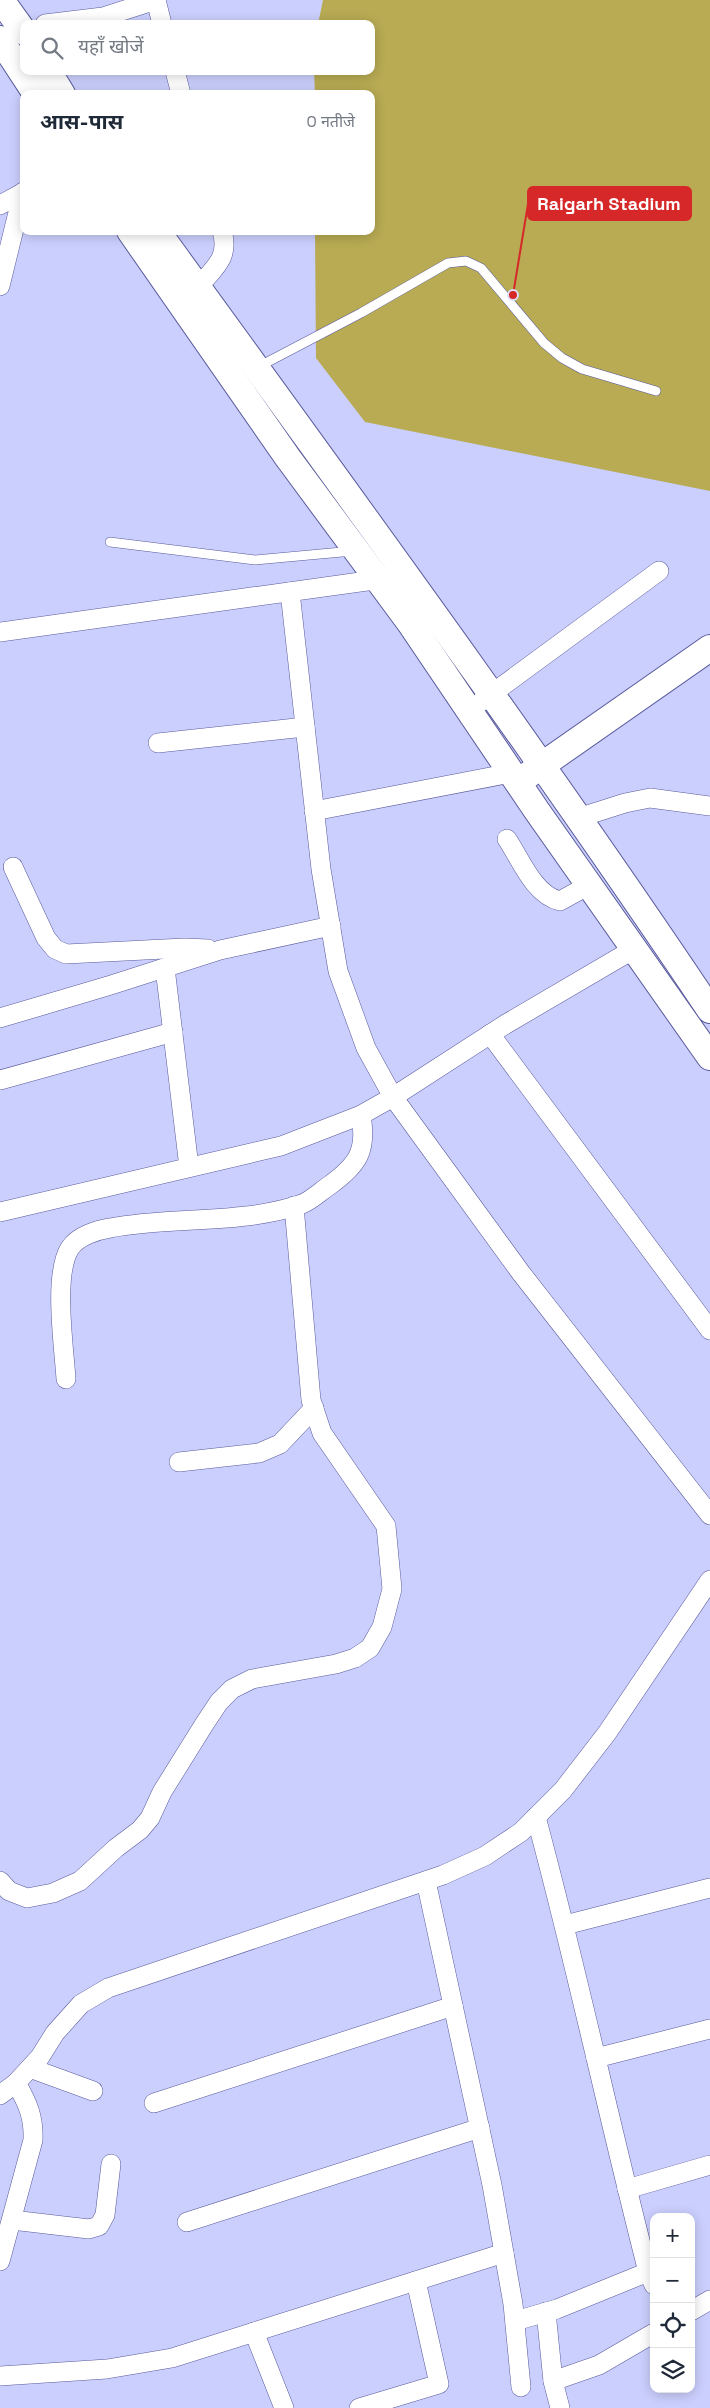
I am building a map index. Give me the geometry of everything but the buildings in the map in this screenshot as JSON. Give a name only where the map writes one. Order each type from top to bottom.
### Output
[{"type":"street","points":[[2,0],[20,27]]},
{"type":"street","points":[[84,20],[103,17],[156,0],[161,20]]},
{"type":"street","points":[[32,75],[35,90]]},
{"type":"street","points":[[50,75],[60,90]]},
{"type":"street","points":[[176,75],[180,90]]},
{"type":"street","points":[[0,205],[20,194]]},
{"type":"street","points":[[0,286],[20,208]]},
{"type":"street","points":[[133,235],[246,376],[370,548],[405,576],[578,818],[710,1010]]},
{"type":"street","points":[[160,235],[198,287],[246,376]]},
{"type":"street","points":[[198,287],[223,255],[223,235]]},
{"type":"street","points":[[370,548],[378,580],[710,1057]]},
{"type":"street","points":[[470,711],[490,694],[659,571]]},
{"type":"street","points":[[0,632],[405,576]]},
{"type":"street","points":[[290,592],[314,810],[338,971],[366,1048],[393,1097],[521,1273],[710,1515]]},
{"type":"street","points":[[314,810],[514,777],[541,766],[710,648]]},
{"type":"street","points":[[158,744],[305,727]]},
{"type":"street","points":[[578,818],[625,803],[650,798],[707,809]]},
{"type":"street","points":[[508,839],[538,888],[549,898],[560,901],[589,884]]},
{"type":"street","points":[[13,867],[46,938],[55,949],[66,954],[184,948],[220,950]]},
{"type":"street","points":[[0,1018],[220,950],[331,926]]},
{"type":"street","points":[[0,1212],[281,1146],[361,1115],[393,1097],[490,1034],[634,949]]},
{"type":"street","points":[[165,968],[189,1168]]},
{"type":"street","points":[[0,1080],[173,1032]]},
{"type":"street","points":[[490,1034],[710,1330]]},
{"type":"street","points":[[66,1379],[61,1285],[64,1266],[70,1248],[82,1237],[110,1228],[244,1216],[304,1203],[347,1173],[358,1160],[364,1136],[361,1115]]},
{"type":"street","points":[[0,1881],[9,1891],[27,1898],[52,1893],[80,1881],[116,1848],[140,1830],[150,1818],[162,1792],[205,1723],[219,1702],[232,1689],[252,1679],[336,1664],[356,1658],[370,1648],[382,1627],[392,1589],[386,1526],[322,1433],[311,1400],[294,1206]]},
{"type":"street","points":[[179,1462],[259,1453],[280,1444],[314,1408]]},
{"type":"street","points":[[0,2095],[16,2084],[55,2033],[81,2004],[108,1988],[426,1881],[485,1856],[521,1832],[562,1790],[608,1733],[710,1580]]},
{"type":"street","points":[[536,1817],[565,1925],[627,2189],[650,2274]]},
{"type":"street","points":[[426,1881],[480,2128],[504,2253],[515,2321],[521,2387]]},
{"type":"street","points":[[565,1925],[710,1888]]},
{"type":"street","points":[[154,2103],[453,2006]]},
{"type":"street","points":[[596,2058],[710,2029]]},
{"type":"street","points":[[30,2068],[93,2090]]},
{"type":"street","points":[[0,2261],[33,2140],[34,2124],[30,2110],[16,2084]]},
{"type":"street","points":[[187,2222],[480,2128]]},
{"type":"street","points":[[12,2220],[89,2229],[99,2226],[104,2215],[111,2164]]},
{"type":"street","points":[[627,2189],[710,2165]]},
{"type":"street","points":[[0,2376],[107,2369],[172,2358],[504,2253]]},
{"type":"street","points":[[515,2321],[650,2278]]},
{"type":"street","points":[[359,2408],[439,2384],[416,2281]]},
{"type":"street","points":[[695,2309],[710,2300]]},
{"type":"street","points":[[546,2312],[553,2382],[560,2408]]},
{"type":"street","points":[[254,2332],[284,2408]]},
{"type":"street","points":[[553,2382],[599,2365],[650,2335]]},
{"type":"lane","points":[[246,376],[448,263],[466,261],[481,268],[544,343],[562,358],[582,369],[656,391]]},
{"type":"lane","points":[[110,542],[256,560],[370,548]]},
{"type":"shaded area","points":[[323,0],[710,0],[710,491],[365,422],[316,358],[315,235],[375,235],[375,90],[315,90],[314,75],[375,75],[375,20],[319,20]]},
{"type":"place","name":"Raigarh Stadium","points":[[513,295]]}]
